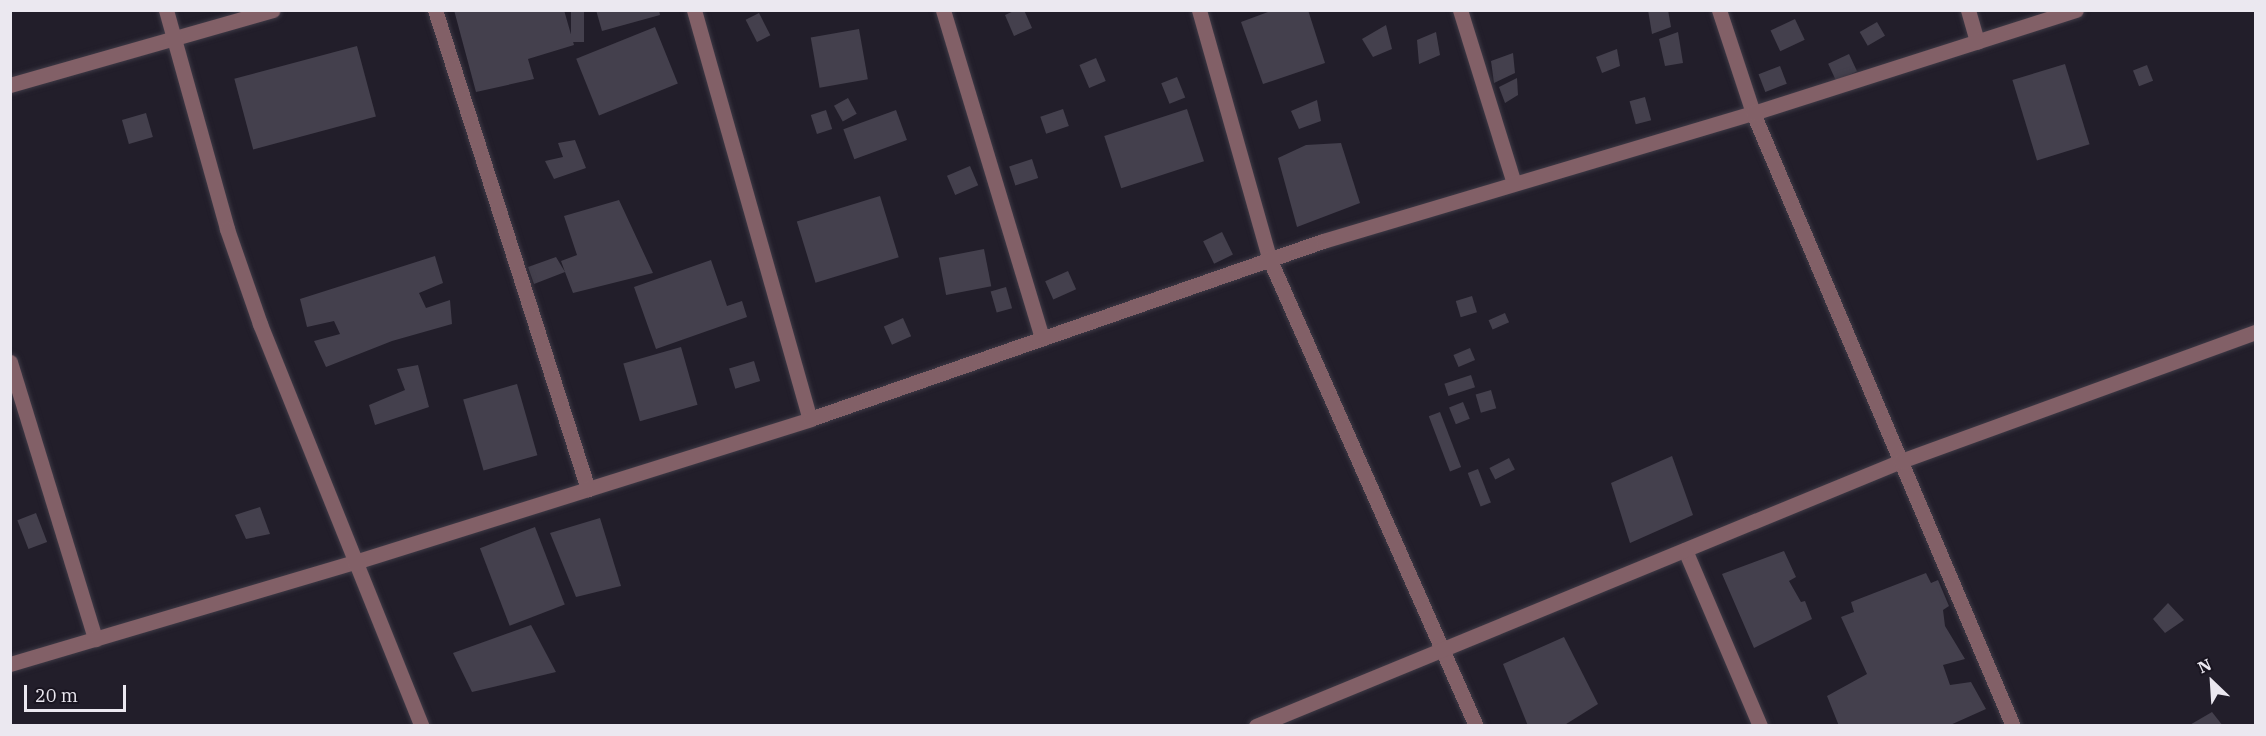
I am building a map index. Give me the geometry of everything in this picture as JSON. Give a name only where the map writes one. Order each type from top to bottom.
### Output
[{"type":"street","points":[[166,10],[227,229],[260,324],[422,726]]},
{"type":"street","points":[[10,85],[273,10]]},
{"type":"street","points":[[435,10],[588,489]]},
{"type":"street","points":[[694,10],[810,419]]},
{"type":"street","points":[[943,10],[1042,338]]},
{"type":"street","points":[[1198,10],[1269,258],[1476,726]]},
{"type":"street","points":[[1461,10],[1514,183]]},
{"type":"street","points":[[1719,10],[1753,113],[2013,726]]},
{"type":"street","points":[[1968,10],[1977,42]]},
{"type":"street","points":[[10,664],[355,562],[810,419],[1269,258],[1753,113],[2076,10]]},
{"type":"street","points":[[1256,726],[1901,461],[2256,332]]},
{"type":"street","points":[[10,362],[95,639]]},
{"type":"street","points":[[1685,550],[1760,726]]},
{"type":"building","points":[[454,10],[564,10],[574,45],[528,59],[534,79],[476,92]]},
{"type":"building","points":[[571,10],[584,10],[584,42],[571,42]]},
{"type":"building","points":[[596,10],[659,10],[660,15],[602,31]]},
{"type":"building","points":[[1016,10],[1024,10],[1032,28],[1014,36],[1005,15]]},
{"type":"building","points":[[1273,10],[1308,10],[1325,63],[1263,84],[1241,22]]},
{"type":"building","points":[[1648,10],[1668,10],[1671,27],[1652,34]]},
{"type":"building","points":[[759,13],[770,35],[757,42],[746,20]]},
{"type":"building","points":[[1795,19],[1805,40],[1780,51],[1771,30]]},
{"type":"building","points":[[1877,22],[1885,36],[1868,46],[1860,32]]},
{"type":"building","points":[[1386,25],[1392,49],[1373,57],[1362,39]]},
{"type":"building","points":[[655,27],[678,84],[599,115],[576,59]]},
{"type":"building","points":[[859,29],[868,79],[820,88],[811,38]]},
{"type":"building","points":[[1436,32],[1440,55],[1419,64],[1417,40]]},
{"type":"building","points":[[1678,32],[1683,63],[1665,66],[1659,39]]},
{"type":"building","points":[[357,46],[376,117],[253,149],[234,79]]},
{"type":"building","points":[[1617,49],[1620,66],[1602,73],[1596,57]]},
{"type":"building","points":[[1513,53],[1515,73],[1494,83],[1491,61]]},
{"type":"building","points":[[1849,54],[1857,71],[1836,81],[1828,64]]},
{"type":"building","points":[[1096,58],[1106,81],[1089,88],[1079,65]]},
{"type":"building","points":[[2065,64],[2090,144],[2037,160],[2012,80]]},
{"type":"building","points":[[2147,65],[2153,81],[2139,86],[2133,70]]},
{"type":"building","points":[[1780,66],[1787,84],[1765,92],[1759,74]]},
{"type":"building","points":[[1177,77],[1185,97],[1169,104],[1161,83]]},
{"type":"building","points":[[1517,78],[1518,95],[1505,103],[1499,87]]},
{"type":"building","points":[[1645,97],[1651,120],[1636,124],[1630,101]]},
{"type":"building","points":[[848,98],[857,114],[843,122],[834,106]]},
{"type":"building","points":[[1317,100],[1321,121],[1299,129],[1291,111]]},
{"type":"building","points":[[1063,109],[1069,126],[1046,134],[1040,117]]},
{"type":"building","points":[[1187,109],[1204,161],[1121,188],[1104,136]]},
{"type":"building","points":[[826,110],[832,129],[817,134],[811,115]]},
{"type":"building","points":[[896,110],[907,140],[854,159],[843,129]]},
{"type":"building","points":[[146,113],[153,137],[129,144],[122,120]]},
{"type":"building","points":[[575,140],[586,168],[554,179],[545,161],[563,157],[558,143]]},
{"type":"building","points":[[1341,143],[1360,203],[1297,227],[1278,158],[1306,145]]},
{"type":"building","points":[[1032,159],[1038,178],[1015,185],[1009,166]]},
{"type":"building","points":[[970,166],[978,185],[955,195],[947,176]]},
{"type":"building","points":[[880,196],[899,257],[816,283],[797,221]]},
{"type":"building","points":[[619,200],[653,273],[573,293],[561,261],[577,255],[564,216]]},
{"type":"building","points":[[1222,232],[1233,254],[1214,264],[1203,241]]},
{"type":"building","points":[[984,249],[991,286],[946,295],[939,258]]},
{"type":"building","points":[[435,256],[443,283],[419,293],[426,308],[450,300],[452,324],[392,341],[326,367],[314,341],[340,334],[334,321],[307,327],[300,299]]},
{"type":"building","points":[[556,257],[565,272],[534,284],[528,267]]},
{"type":"building","points":[[711,260],[727,306],[742,301],[747,317],[656,349],[634,287]]},
{"type":"building","points":[[1068,271],[1076,289],[1053,299],[1045,281]]},
{"type":"building","points":[[1006,287],[1012,308],[997,313],[991,291]]},
{"type":"building","points":[[1472,296],[1477,312],[1461,317],[1456,301]]},
{"type":"building","points":[[1505,313],[1509,322],[1493,329],[1489,320]]},
{"type":"building","points":[[903,318],[911,336],[892,345],[884,327]]},
{"type":"building","points":[[681,347],[698,405],[640,421],[623,364]]},
{"type":"building","points":[[1470,348],[1475,360],[1459,367],[1453,355]]},
{"type":"building","points":[[754,361],[760,381],[735,389],[729,369]]},
{"type":"building","points":[[418,365],[429,407],[375,425],[369,405],[405,390],[397,369]]},
{"type":"building","points":[[1471,375],[1475,387],[1448,396],[1444,384]]},
{"type":"building","points":[[517,384],[537,455],[484,471],[463,399]]},
{"type":"building","points":[[1491,390],[1496,408],[1481,413],[1476,394]]},
{"type":"building","points":[[1463,402],[1470,419],[1456,424],[1449,408]]},
{"type":"building","points":[[1440,412],[1461,467],[1450,471],[1429,416]]},
{"type":"building","points":[[1672,456],[1693,515],[1630,543],[1611,483]]},
{"type":"building","points":[[1509,458],[1515,470],[1495,480],[1489,468]]},
{"type":"building","points":[[1478,469],[1491,503],[1481,507],[1468,473]]},
{"type":"building","points":[[260,507],[270,534],[246,539],[235,515]]},
{"type":"building","points":[[36,513],[47,542],[28,549],[17,520]]},
{"type":"building","points":[[600,518],[621,586],[576,597],[550,533]]},
{"type":"building","points":[[535,527],[565,604],[510,626],[480,548]]},
{"type":"building","points":[[1784,551],[1796,577],[1789,581],[1801,602],[1805,601],[1812,619],[1754,648],[1722,574]]},
{"type":"building","points":[[1926,573],[1931,583],[1938,580],[1949,606],[1943,610],[1945,626],[1965,659],[1943,665],[1950,685],[1971,682],[1986,709],[1948,726],[1839,726],[1827,696],[1867,674],[1841,617],[1854,612],[1851,602]]},
{"type":"building","points":[[2168,603],[2184,620],[2165,633],[2153,619]]},
{"type":"building","points":[[531,625],[556,672],[472,692],[453,653]]},
{"type":"building","points":[[1564,637],[1598,704],[1563,726],[1528,726],[1503,664]]},
{"type":"building","points":[[2212,712],[2223,726],[2188,726]]}]
